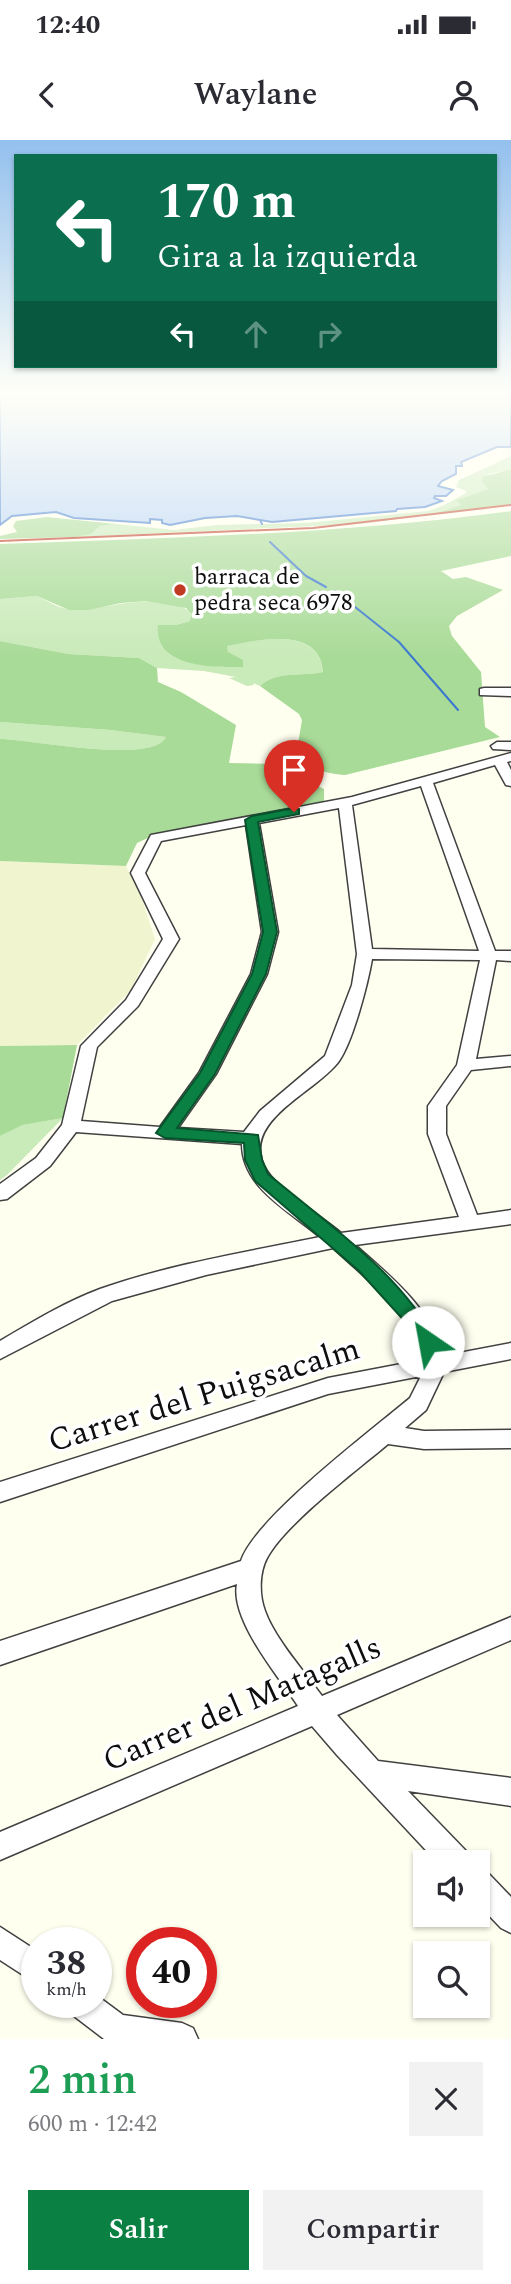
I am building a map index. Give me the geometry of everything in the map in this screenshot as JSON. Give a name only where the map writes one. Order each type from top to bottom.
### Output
[{"type":"street","points":[[484,691],[511,692]]},
{"type":"street","points":[[0,1194],[43,1162],[71,1126],[89,1046],[132,1003],[171,939],[138,873],[156,838],[345,802],[426,782],[502,754],[511,746]]},
{"type":"street","points":[[502,754],[511,782]]},
{"type":"street","points":[[426,782],[489,956],[466,1065],[437,1106],[436,1134],[471,1224]]},
{"type":"street","points":[[345,802],[365,954],[360,985],[332,1057],[325,1067],[254,1129],[253,1160],[261,1177],[338,1240],[395,1296],[428,1342],[435,1365],[426,1393],[418,1404],[266,1540],[250,1569],[248,1590],[253,1613],[316,1710],[446,1850]]},
{"type":"street","points":[[165,1133],[207,1074],[262,964],[270,932],[252,820]]},
{"type":"street","points":[[365,954],[511,956]]},
{"type":"street","points":[[466,1065],[511,1061]]},
{"type":"street","points":[[71,1126],[252,1139]]},
{"type":"street","points":[[0,1351],[45,1324],[106,1295],[206,1268],[338,1240],[511,1217]]},
{"type":"street","name":"Carrer del Puigsacalm","points":[[0,1492],[328,1386],[511,1351]]},
{"type":"street","points":[[384,1434],[424,1440],[511,1439]]},
{"type":"street","points":[[0,1653],[250,1569]]},
{"type":"street","name":"Carrer del Matagalls","points":[[0,1846],[511,1628]]},
{"type":"street","points":[[372,1773],[511,1792]]},
{"type":"street","points":[[490,1896],[511,1918]]},
{"type":"street","points":[[0,1942],[21,1957]]},
{"type":"street","points":[[101,2018],[117,2030],[182,2039]]},
{"type":"green space","points":[[459,480],[486,480],[484,484],[489,487],[458,499],[462,505],[430,515],[359,524],[76,537],[91,534],[100,526],[116,524],[174,530],[217,525],[306,523],[428,511],[466,493],[456,487]]},
{"type":"green space","points":[[511,480],[511,504],[430,515],[461,505],[456,500],[488,489],[482,481]]},
{"type":"green space","points":[[511,511],[511,556],[441,571],[453,579],[466,577],[503,590],[457,616],[449,626],[452,636],[481,672],[485,727],[500,737],[345,775],[319,770],[296,756],[302,720],[299,714],[260,686],[282,676],[323,672],[319,657],[311,647],[285,639],[254,641],[227,646],[228,652],[243,660],[243,667],[202,665],[175,657],[165,649],[159,639],[158,625],[176,625],[190,621],[191,614],[186,608],[146,601],[88,610],[69,610],[37,596],[0,599],[0,544],[320,530]]},
{"type":"green space","points":[[47,517],[116,524],[100,526],[91,534],[76,537],[0,539],[0,536],[17,532],[13,526],[16,521]]},
{"type":"green space","points":[[37,596],[59,607],[73,610],[135,602],[167,602],[181,606],[191,614],[190,621],[176,625],[158,625],[186,654],[202,664],[242,667],[226,646],[285,639],[311,647],[319,657],[323,672],[282,676],[260,686],[253,683],[254,685],[247,686],[229,678],[236,677],[204,671],[157,668],[139,658],[69,654],[0,641],[0,599]]},
{"type":"green space","points":[[0,641],[69,654],[139,658],[157,668],[158,682],[181,692],[236,725],[229,763],[273,764],[324,789],[324,802],[152,836],[137,843],[126,866],[0,861],[0,739],[115,750],[156,745],[166,737],[0,722]]},
{"type":"green space","points":[[0,722],[166,737],[157,745],[139,749],[89,748],[0,739]]},
{"type":"green space","points":[[0,861],[126,866],[143,902],[155,939],[131,990],[77,1045],[0,1046]]},
{"type":"green space","points":[[77,1045],[63,1118],[23,1125],[0,1136],[0,1046]]},
{"type":"green space","points":[[63,1118],[0,1180],[0,1136],[23,1125]]},
{"type":"water","points":[[0,480],[445,480],[438,486],[453,490],[446,496],[435,496],[434,498],[442,501],[425,507],[272,522],[237,516],[205,518],[170,525],[162,523],[162,520],[150,519],[150,523],[74,518],[56,512],[12,516],[0,525]]},
{"type":"waterway","points":[[260,520],[262,524]]},
{"type":"waterway","points":[[270,542],[306,576],[326,587]]},
{"type":"waterway","points":[[335,591],[399,642],[458,710]]},
{"type":"railway","points":[[0,541],[313,528],[511,505]]},
{"type":"place","name":"barraca de pedra seca 6978","points":[[180,590]]},
{"type":"route","points":[[294,812],[252,820],[270,932],[259,974],[207,1074],[165,1133],[252,1139],[253,1160],[261,1177],[366,1266],[395,1296],[428,1342]]}]
